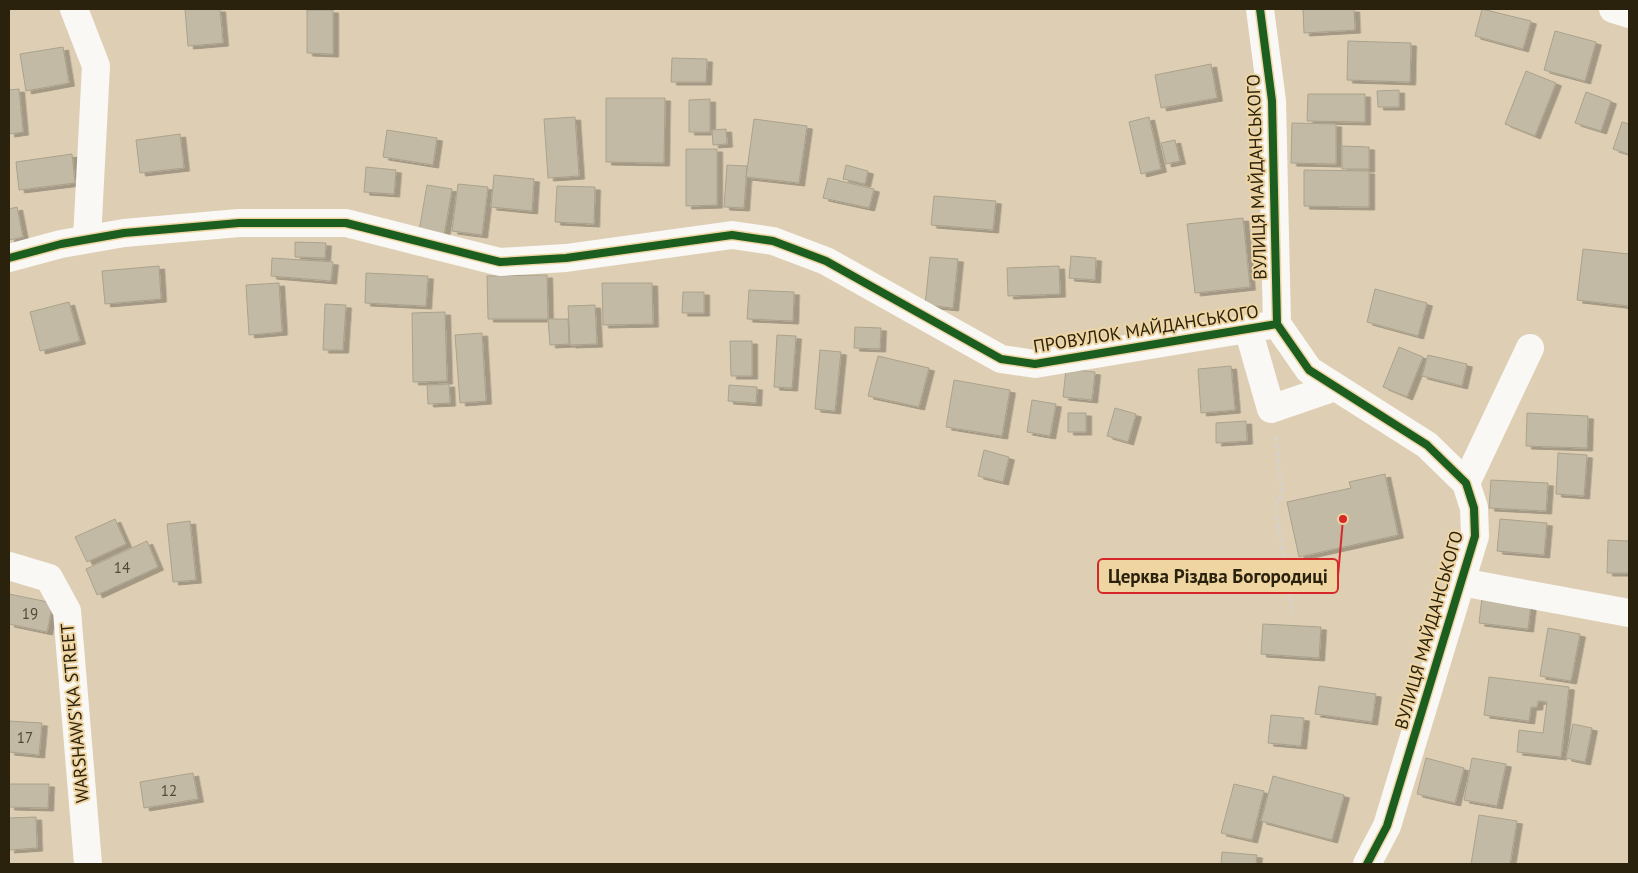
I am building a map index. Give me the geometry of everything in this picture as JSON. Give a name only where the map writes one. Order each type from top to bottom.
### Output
[{"type":"street","points":[[74,9],[96,66],[87,239]]},
{"type":"street","name":"ВУЛИЦЯ МАЙДАНСЬКОГО","points":[[1260,9],[1272,101],[1277,324],[1308,370],[1427,445],[1466,483],[1474,508],[1475,536],[1387,826],[1367,864]]},
{"type":"street","points":[[1613,9],[1629,14]]},
{"type":"street","name":"ПРОВУЛОК МАЙДАНСЬКОГО","points":[[9,258],[61,244],[124,233],[239,224],[346,223],[500,262],[566,258],[732,235],[773,241],[826,261],[1001,359],[1036,364],[1277,324]]},
{"type":"street","points":[[1248,329],[1271,408],[1335,387]]},
{"type":"street","points":[[1466,483],[1530,348]]},
{"type":"street","name":"WARSHAWS'KA STREET","points":[[9,566],[49,578],[66,611],[88,864]]},
{"type":"street","points":[[1461,582],[1629,613]]},
{"type":"path","points":[[1271,408],[1274,418],[1282,495],[1275,505],[1293,615]]},
{"type":"building","points":[[185,9],[220,9],[223,43],[188,46]]},
{"type":"building","points":[[1303,9],[1354,9],[1355,30],[1304,33]]},
{"type":"building","points":[[1482,9],[1531,21],[1523,49],[1475,36]]},
{"type":"building","points":[[307,10],[333,10],[333,54],[307,53]]},
{"type":"building","points":[[1555,31],[1596,42],[1585,81],[1544,70]]},
{"type":"building","points":[[1348,41],[1411,43],[1410,82],[1347,80]]},
{"type":"building","points":[[63,47],[69,83],[26,91],[20,54]]},
{"type":"building","points":[[672,58],[707,59],[706,82],[671,82]]},
{"type":"building","points":[[1211,64],[1217,98],[1161,108],[1155,75]]},
{"type":"building","points":[[1526,71],[1556,83],[1535,136],[1505,124]]},
{"type":"building","points":[[19,89],[23,132],[9,134],[9,90]]},
{"type":"building","points":[[1399,90],[1399,107],[1378,107],[1377,91]]},
{"type":"building","points":[[1586,92],[1611,101],[1601,131],[1575,123]]},
{"type":"building","points":[[1308,94],[1365,94],[1365,122],[1307,121]]},
{"type":"building","points":[[606,98],[665,98],[664,163],[606,162]]},
{"type":"building","points":[[710,99],[710,132],[689,132],[689,100]]},
{"type":"building","points":[[575,117],[579,176],[548,178],[544,119]]},
{"type":"building","points":[[1149,117],[1161,169],[1141,174],[1129,122]]},
{"type":"building","points":[[754,119],[807,126],[799,183],[746,177]]},
{"type":"building","points":[[1622,122],[1629,124],[1629,154],[1613,149]]},
{"type":"building","points":[[1292,123],[1336,124],[1336,164],[1291,163]]},
{"type":"building","points":[[726,129],[727,144],[713,145],[712,130]]},
{"type":"building","points":[[387,130],[437,138],[433,165],[383,157]]},
{"type":"building","points":[[180,134],[184,168],[140,173],[136,140]]},
{"type":"building","points":[[1175,140],[1180,161],[1166,164],[1161,143]]},
{"type":"building","points":[[1342,146],[1369,147],[1369,169],[1342,169]]},
{"type":"building","points":[[686,149],[717,149],[717,205],[686,206]]},
{"type":"building","points":[[72,154],[75,183],[19,190],[16,162]]},
{"type":"building","points":[[727,165],[747,166],[744,208],[724,207]]},
{"type":"building","points":[[846,165],[868,171],[865,184],[843,179]]},
{"type":"building","points":[[366,167],[396,170],[394,194],[364,192]]},
{"type":"building","points":[[1304,170],[1369,171],[1369,207],[1304,206]]},
{"type":"building","points":[[494,175],[534,179],[532,211],[491,207]]},
{"type":"building","points":[[828,178],[874,189],[869,208],[823,198]]},
{"type":"building","points":[[458,184],[488,187],[482,235],[452,231]]},
{"type":"building","points":[[427,185],[452,189],[444,235],[419,231]]},
{"type":"building","points":[[557,186],[595,187],[594,224],[555,222]]},
{"type":"building","points":[[934,196],[996,201],[993,230],[931,225]]},
{"type":"building","points":[[17,207],[23,237],[9,240],[9,209]]},
{"type":"building","points":[[1243,218],[1250,287],[1195,293],[1187,224]]},
{"type":"building","points":[[295,242],[326,243],[325,258],[295,257]]},
{"type":"building","points":[[1583,249],[1629,254],[1629,306],[1577,300]]},
{"type":"building","points":[[1071,256],[1096,258],[1095,280],[1069,278]]},
{"type":"building","points":[[930,257],[958,259],[953,308],[925,305]]},
{"type":"building","points":[[272,258],[333,262],[331,281],[271,276]]},
{"type":"building","points":[[159,266],[161,299],[105,304],[102,271]]},
{"type":"building","points":[[1059,266],[1060,294],[1008,296],[1007,268]]},
{"type":"building","points":[[366,273],[428,276],[426,306],[365,303]]},
{"type":"building","points":[[547,275],[548,319],[488,319],[487,276]]},
{"type":"building","points":[[279,283],[282,332],[249,335],[246,285]]},
{"type":"building","points":[[602,283],[652,283],[653,324],[603,325]]},
{"type":"building","points":[[1375,289],[1427,303],[1418,336],[1367,322]]},
{"type":"building","points":[[749,290],[794,292],[793,321],[747,319]]},
{"type":"building","points":[[683,292],[704,292],[704,313],[682,313]]},
{"type":"building","points":[[69,302],[80,341],[40,351],[30,312]]},
{"type":"building","points":[[325,304],[346,305],[343,350],[323,350]]},
{"type":"building","points":[[595,305],[597,344],[570,345],[568,306]]},
{"type":"building","points":[[445,312],[447,381],[413,382],[412,313]]},
{"type":"building","points":[[548,319],[568,319],[569,344],[550,345]]},
{"type":"building","points":[[855,327],[881,328],[880,349],[854,348]]},
{"type":"building","points":[[482,333],[486,401],[460,403],[455,335]]},
{"type":"building","points":[[777,335],[796,336],[792,388],[774,387]]},
{"type":"building","points":[[730,341],[752,341],[752,376],[731,376]]},
{"type":"building","points":[[1399,347],[1423,357],[1407,397],[1383,387]]},
{"type":"building","points":[[820,350],[841,352],[835,411],[815,409]]},
{"type":"building","points":[[1428,355],[1467,364],[1462,386],[1422,376]]},
{"type":"building","points":[[878,356],[929,368],[919,407],[868,396]]},
{"type":"building","points":[[1231,366],[1235,410],[1201,413],[1198,369]]},
{"type":"building","points":[[1066,369],[1095,372],[1092,400],[1063,397]]},
{"type":"building","points":[[954,380],[1010,390],[1002,436],[946,427]]},
{"type":"building","points":[[449,384],[450,403],[428,404],[427,385]]},
{"type":"building","points":[[729,385],[757,387],[756,403],[728,401]]},
{"type":"building","points":[[1032,400],[1056,404],[1050,436],[1027,432]]},
{"type":"building","points":[[1115,408],[1136,414],[1128,442],[1107,436]]},
{"type":"building","points":[[1068,413],[1086,413],[1086,432],[1068,432]]},
{"type":"building","points":[[1527,413],[1588,416],[1587,448],[1526,446]]},
{"type":"building","points":[[1246,421],[1247,441],[1216,443],[1216,423]]},
{"type":"building","points":[[984,450],[1009,457],[1003,482],[978,476]]},
{"type":"building","points":[[1558,453],[1587,455],[1584,496],[1556,494]]},
{"type":"building","points":[[1385,474],[1398,535],[1299,557],[1287,502],[1351,488],[1349,482]]},
{"type":"building","points":[[1491,480],[1548,483],[1546,511],[1489,508]]},
{"type":"building","points":[[115,519],[126,544],[87,562],[75,537]]},
{"type":"building","points":[[1500,519],[1547,523],[1544,555],[1497,551]]},
{"type":"building","points":[[190,521],[196,580],[173,582],[167,524]]},
{"type":"building","points":[[1608,540],[1629,541],[1629,573],[1607,573]]},
{"type":"building","points":[[147,541],[158,567],[97,595],[86,569]]},
{"type":"building","points":[[9,594],[53,603],[47,632],[9,624]]},
{"type":"building","points":[[1482,597],[1531,604],[1528,629],[1479,623]]},
{"type":"building","points":[[1263,624],[1321,627],[1319,658],[1261,654]]},
{"type":"building","points":[[1548,628],[1580,634],[1571,681],[1540,676]]},
{"type":"building","points":[[1489,677],[1569,687],[1561,757],[1517,752],[1519,730],[1543,733],[1547,702],[1538,701],[1537,707],[1531,707],[1529,721],[1484,715]]},
{"type":"building","points":[[1319,686],[1376,694],[1372,722],[1315,714]]},
{"type":"building","points":[[1271,715],[1304,718],[1301,746],[1268,743]]},
{"type":"building","points":[[9,721],[42,723],[39,755],[9,752]]},
{"type":"building","points":[[1573,724],[1592,728],[1585,762],[1566,758]]},
{"type":"building","points":[[1426,758],[1464,768],[1455,803],[1417,794]]},
{"type":"building","points":[[1472,758],[1506,764],[1497,806],[1464,800]]},
{"type":"building","points":[[193,773],[198,799],[144,808],[140,782]]},
{"type":"building","points":[[1273,776],[1344,795],[1332,840],[1261,821]]},
{"type":"building","points":[[9,784],[49,784],[48,808],[9,807]]},
{"type":"building","points":[[1234,784],[1264,791],[1252,840],[1221,833]]},
{"type":"building","points":[[1479,815],[1517,821],[1510,864],[1471,864]]},
{"type":"building","points":[[36,817],[37,848],[9,850],[9,818]]},
{"type":"building","points":[[1222,852],[1257,855],[1256,864],[1221,864]]},
{"type":"cycle path","points":[[1260,9],[1272,101],[1277,324],[1309,370],[1427,445],[1466,483],[1474,508],[1475,536],[1387,826],[1367,864]]},
{"type":"cycle path","points":[[9,258],[61,244],[124,233],[239,223],[346,223],[500,262],[566,258],[732,235],[773,241],[826,261],[1001,359],[1035,364],[1277,324]]},
{"type":"place","name":"Церква Різдва Богородиці","points":[[1343,519]]}]
